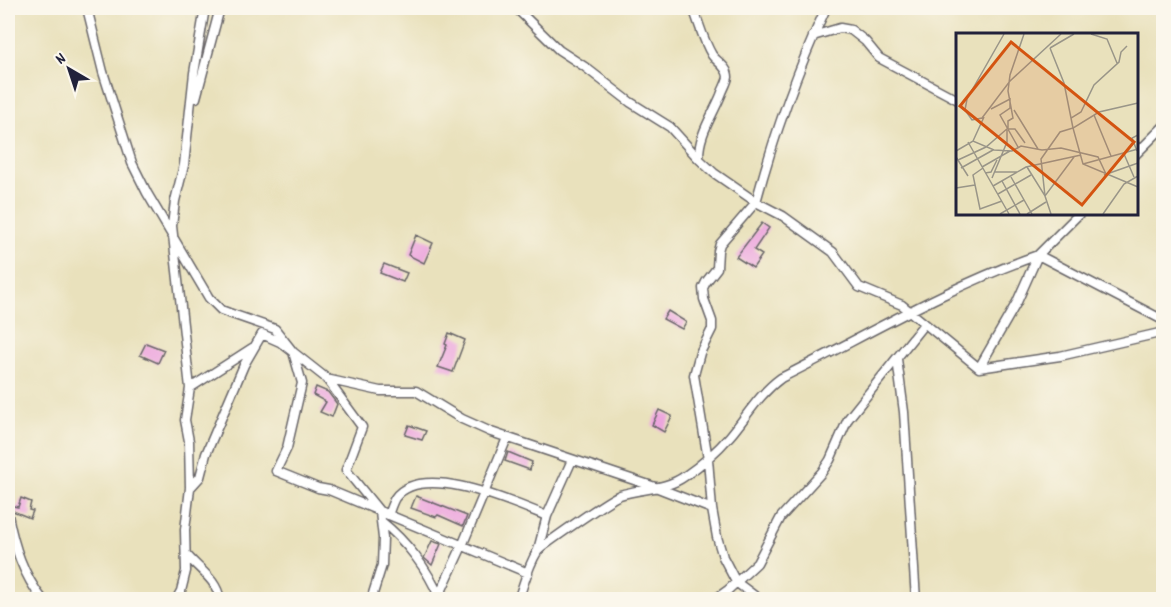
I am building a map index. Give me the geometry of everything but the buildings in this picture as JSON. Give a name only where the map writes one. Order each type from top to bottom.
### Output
[{"type":"street","points":[[87,8],[103,72],[132,163],[201,286],[216,305],[229,313],[272,327],[282,336],[293,352],[302,383],[287,448],[276,471],[318,488],[329,490],[383,516],[528,573]]},
{"type":"street","points":[[176,600],[186,571],[185,530],[190,488],[189,441],[185,420],[190,388],[172,226],[175,201],[184,165],[194,73],[205,8]]},
{"type":"street","points":[[190,118],[220,8]]},
{"type":"street","points":[[516,8],[559,50],[630,102],[670,127],[714,173],[756,202],[783,216],[833,252],[859,287],[902,305],[979,368],[1060,356],[1164,332]]},
{"type":"street","points":[[693,8],[706,43],[714,58],[726,70],[728,77],[714,112],[702,133],[698,148],[699,159]]},
{"type":"street","points":[[760,600],[736,582],[723,557],[712,509],[708,459],[694,375],[700,353],[712,329],[703,288],[705,282],[717,268],[720,244],[756,202],[779,122],[826,8]]},
{"type":"street","points":[[813,36],[840,28],[851,30],[865,41],[879,58],[956,99]]},
{"type":"street","points":[[1138,153],[1164,126]]},
{"type":"street","points":[[979,368],[1017,302],[1038,255],[1079,214]]},
{"type":"street","points":[[538,550],[618,495],[658,488],[684,478],[708,459],[730,436],[768,387],[781,378],[909,310],[975,279],[1038,255],[1162,316],[1151,335]]},
{"type":"street","points":[[714,600],[757,563],[781,517],[830,460],[848,419],[924,324]]},
{"type":"street","points":[[190,388],[255,346],[272,327]]},
{"type":"street","points":[[266,335],[280,342],[326,378],[362,427],[346,470],[417,558],[440,598]]},
{"type":"street","points":[[190,488],[201,477],[206,454],[244,365],[255,346]]},
{"type":"street","points":[[897,359],[904,412],[916,600]]},
{"type":"street","points":[[326,378],[380,391],[416,391],[462,419],[507,438],[658,488],[712,509]]},
{"type":"street","points":[[440,598],[507,438]]},
{"type":"street","points":[[518,600],[538,550],[547,516],[572,460]]},
{"type":"street","points":[[371,600],[382,565],[383,516],[394,499],[410,487],[426,483],[484,492],[547,516]]},
{"type":"street","points":[[8,515],[11,533],[25,574],[43,600]]},
{"type":"street","points":[[186,553],[195,565],[212,580],[220,600]]}]
